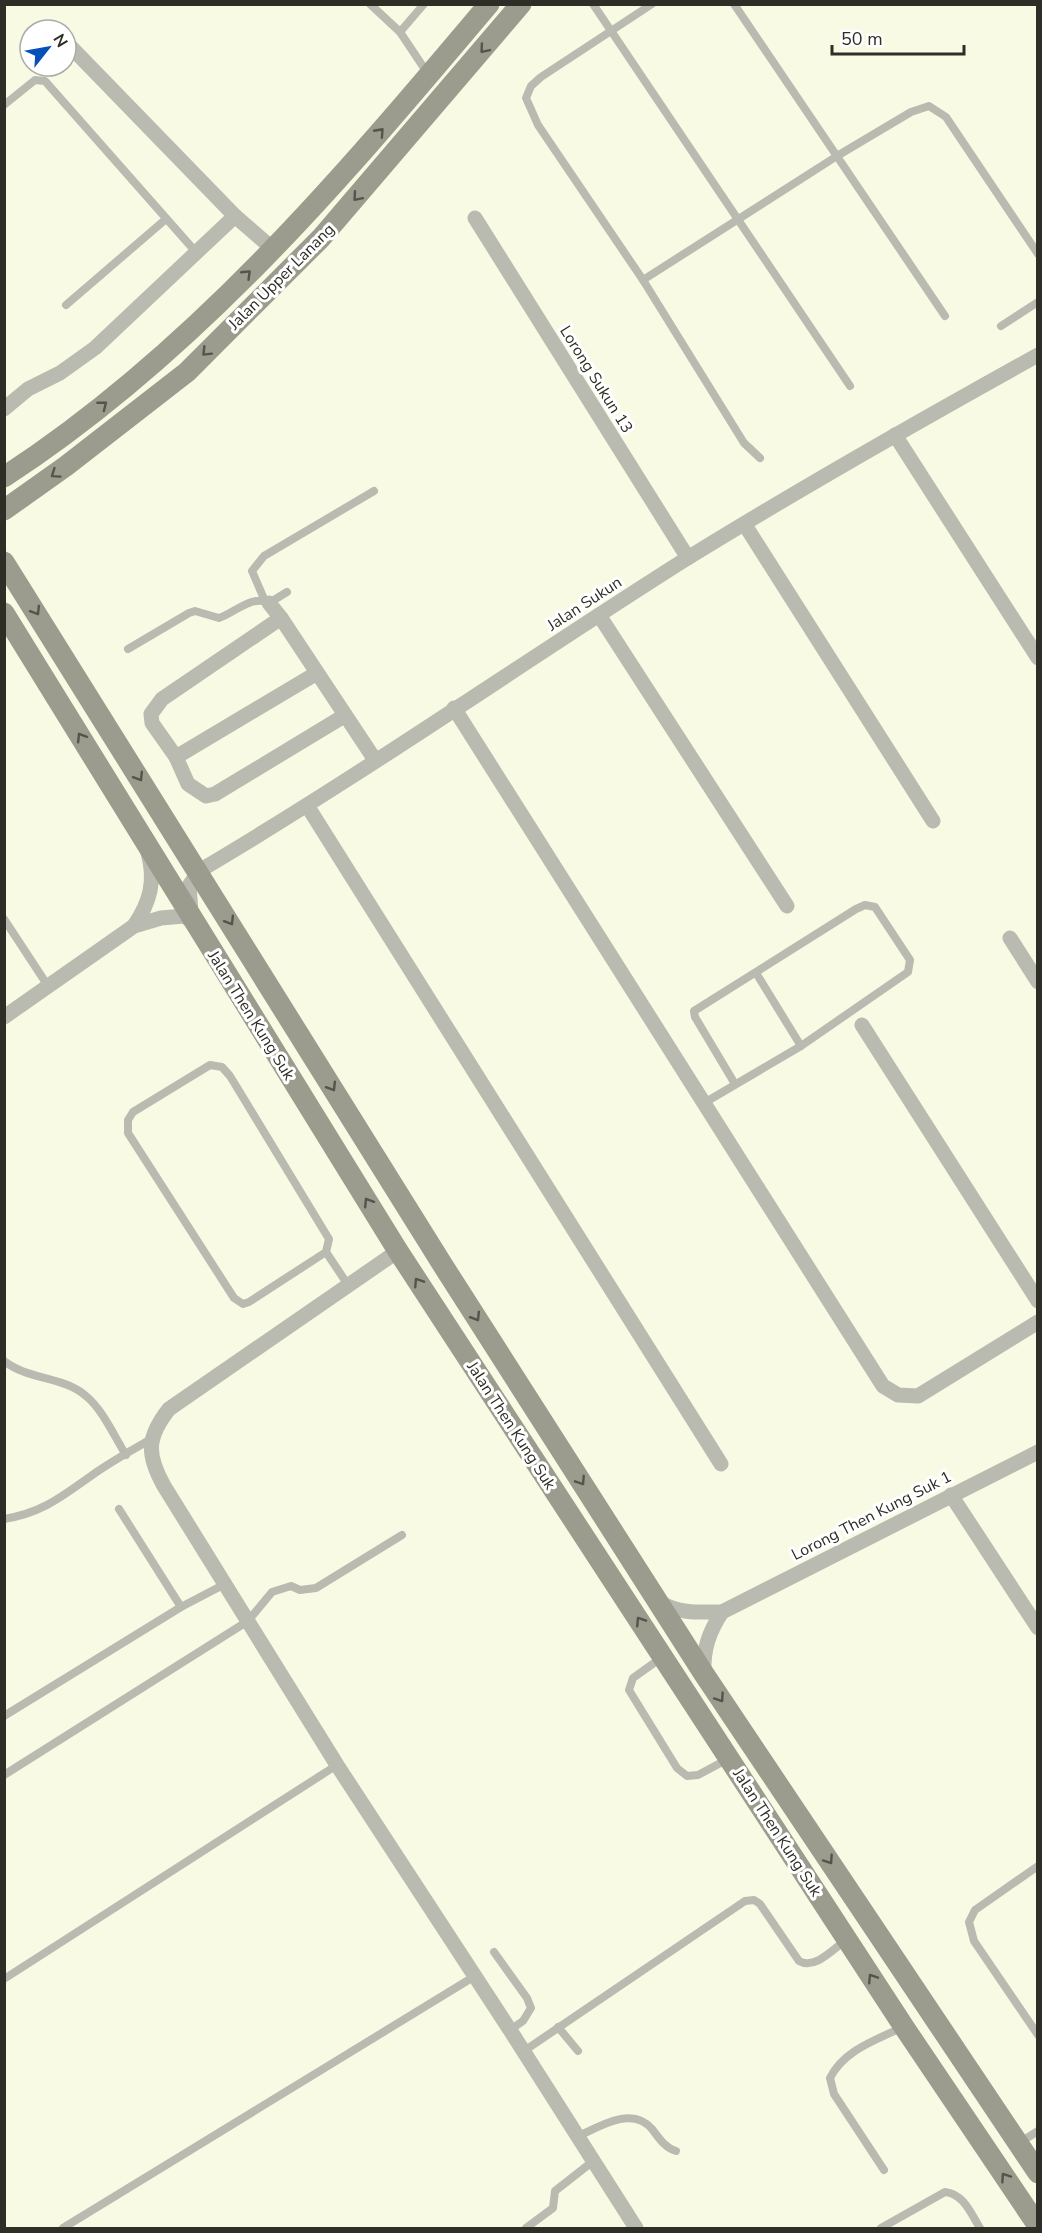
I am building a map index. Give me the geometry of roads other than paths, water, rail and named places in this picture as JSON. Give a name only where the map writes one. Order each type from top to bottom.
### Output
[{"type":"street","name":"Jalan Upper Lanang","points":[[7,470],[119,393],[186,334],[273,249],[429,76],[489,4]]},
{"type":"street","name":"Jalan Upper Lanang","points":[[4,510],[66,466],[187,372],[321,238],[521,4]]},
{"type":"street","points":[[78,54],[235,216],[273,249]]},
{"type":"street","points":[[4,409],[28,389],[60,373],[95,348],[195,251],[235,216]]},
{"type":"street","name":"Lorong Sukun 13","points":[[475,218],[688,558]]},
{"type":"street","name":"Jalan Sukun","points":[[199,871],[308,807],[454,708],[688,558],[895,435],[1038,356]]},
{"type":"street","points":[[895,435],[1038,657]]},
{"type":"street","points":[[745,525],[933,821]]},
{"type":"street","name":"Jalan Then Kung Suk","points":[[4,562],[199,871],[444,1267],[661,1603],[704,1674],[1038,2173]]},
{"type":"street","points":[[267,602],[281,618],[375,760]]},
{"type":"street","name":"Jalan Then Kung Suk","points":[[4,613],[398,1251],[904,2027],[1038,2226]]},
{"type":"street","points":[[599,615],[787,906]]},
{"type":"street","points":[[281,618],[162,699],[152,714],[152,723],[176,757],[188,784],[206,796],[215,794],[344,716]]},
{"type":"street","points":[[176,757],[316,673]]},
{"type":"street","points":[[454,708],[883,1386],[909,1397],[918,1396],[1038,1322]]},
{"type":"street","points":[[308,807],[721,1464]]},
{"type":"street","points":[[134,926],[147,907],[152,888],[152,867],[145,840]]},
{"type":"street","points":[[194,920],[189,886],[199,871]]},
{"type":"street","points":[[4,1017],[134,926],[161,918],[184,916],[194,920]]},
{"type":"street","points":[[1010,938],[1038,982]]},
{"type":"street","points":[[862,1025],[1038,1301]]},
{"type":"street","points":[[396,1189],[400,1234],[398,1251]]},
{"type":"street","points":[[444,1267],[417,1251],[398,1251],[169,1409],[157,1424],[151,1439],[151,1453],[158,1474],[337,1765],[524,2051],[636,2229]]},
{"type":"street","name":"Lorong Then Kung Suk 1","points":[[722,1612],[951,1494],[1038,1452]]},
{"type":"street","points":[[951,1494],[1038,1628]]},
{"type":"street","points":[[661,1603],[673,1610],[722,1612]]},
{"type":"street","points":[[704,1674],[704,1654],[709,1632],[722,1612]]},
{"type":"lane","points":[[370,4],[400,32],[429,76]]},
{"type":"lane","points":[[400,32],[424,4]]},
{"type":"lane","points":[[593,4],[850,386]]},
{"type":"lane","points":[[652,4],[541,77],[531,86],[526,98],[538,125],[642,280],[744,443],[760,458]]},
{"type":"lane","points":[[734,4],[945,316]]},
{"type":"lane","points":[[4,105],[35,80],[45,81],[195,251]]},
{"type":"lane","points":[[642,280],[740,220],[837,156],[921,108],[929,106],[946,117],[1038,254]]},
{"type":"lane","points":[[66,305],[166,219]]},
{"type":"lane","points":[[1001,326],[1038,302]]},
{"type":"lane","points":[[267,602],[252,571],[264,556],[374,491]]},
{"type":"lane","points":[[128,649],[189,613],[198,612],[219,618],[250,602],[267,602],[287,592]]},
{"type":"lane","points":[[704,1102],[801,1047],[905,975],[910,969],[910,960],[875,908],[864,906],[694,1011],[695,1017],[735,1084]]},
{"type":"lane","points":[[4,919],[48,986]]},
{"type":"lane","points":[[756,973],[801,1047]]},
{"type":"lane","points":[[210,1065],[222,1067],[230,1076],[327,1233],[329,1245],[326,1252],[249,1302],[239,1302],[128,1133],[130,1116],[210,1065]]},
{"type":"lane","points":[[326,1252],[348,1285]]},
{"type":"lane","points":[[4,1361],[16,1370],[72,1388],[87,1396],[126,1455]]},
{"type":"lane","points":[[4,1519],[30,1515],[59,1499],[151,1439]]},
{"type":"lane","points":[[119,1509],[181,1607]]},
{"type":"lane","points":[[4,1775],[248,1621],[272,1592],[291,1586],[300,1590],[316,1588],[402,1535]]},
{"type":"lane","points":[[4,1716],[181,1607],[225,1584]]},
{"type":"lane","points":[[663,1656],[633,1678],[629,1690],[676,1768],[687,1776],[698,1775],[729,1758]]},
{"type":"lane","points":[[4,1979],[337,1765]]},
{"type":"lane","points":[[1038,1866],[975,1910],[969,1923],[974,1941],[1038,2035]]},
{"type":"lane","points":[[524,2051],[746,1901],[754,1900],[760,1904],[799,1961],[805,1964],[812,1964],[847,1939]]},
{"type":"lane","points":[[494,1952],[527,1998],[531,2008],[523,2021],[510,2030]]},
{"type":"lane","points":[[63,2229],[475,1976]]},
{"type":"lane","points":[[558,2027],[578,2051]]},
{"type":"lane","points":[[884,2170],[834,2094],[830,2078],[836,2066],[846,2057],[904,2027]]},
{"type":"lane","points":[[577,2137],[617,2118],[632,2119],[649,2125],[668,2148],[676,2151]]},
{"type":"lane","points":[[1018,2144],[1038,2130]]},
{"type":"lane","points":[[526,2229],[553,2208],[555,2191],[592,2162]]},
{"type":"lane","points":[[881,2229],[945,2192],[954,2193],[961,2199],[980,2229]]}]
